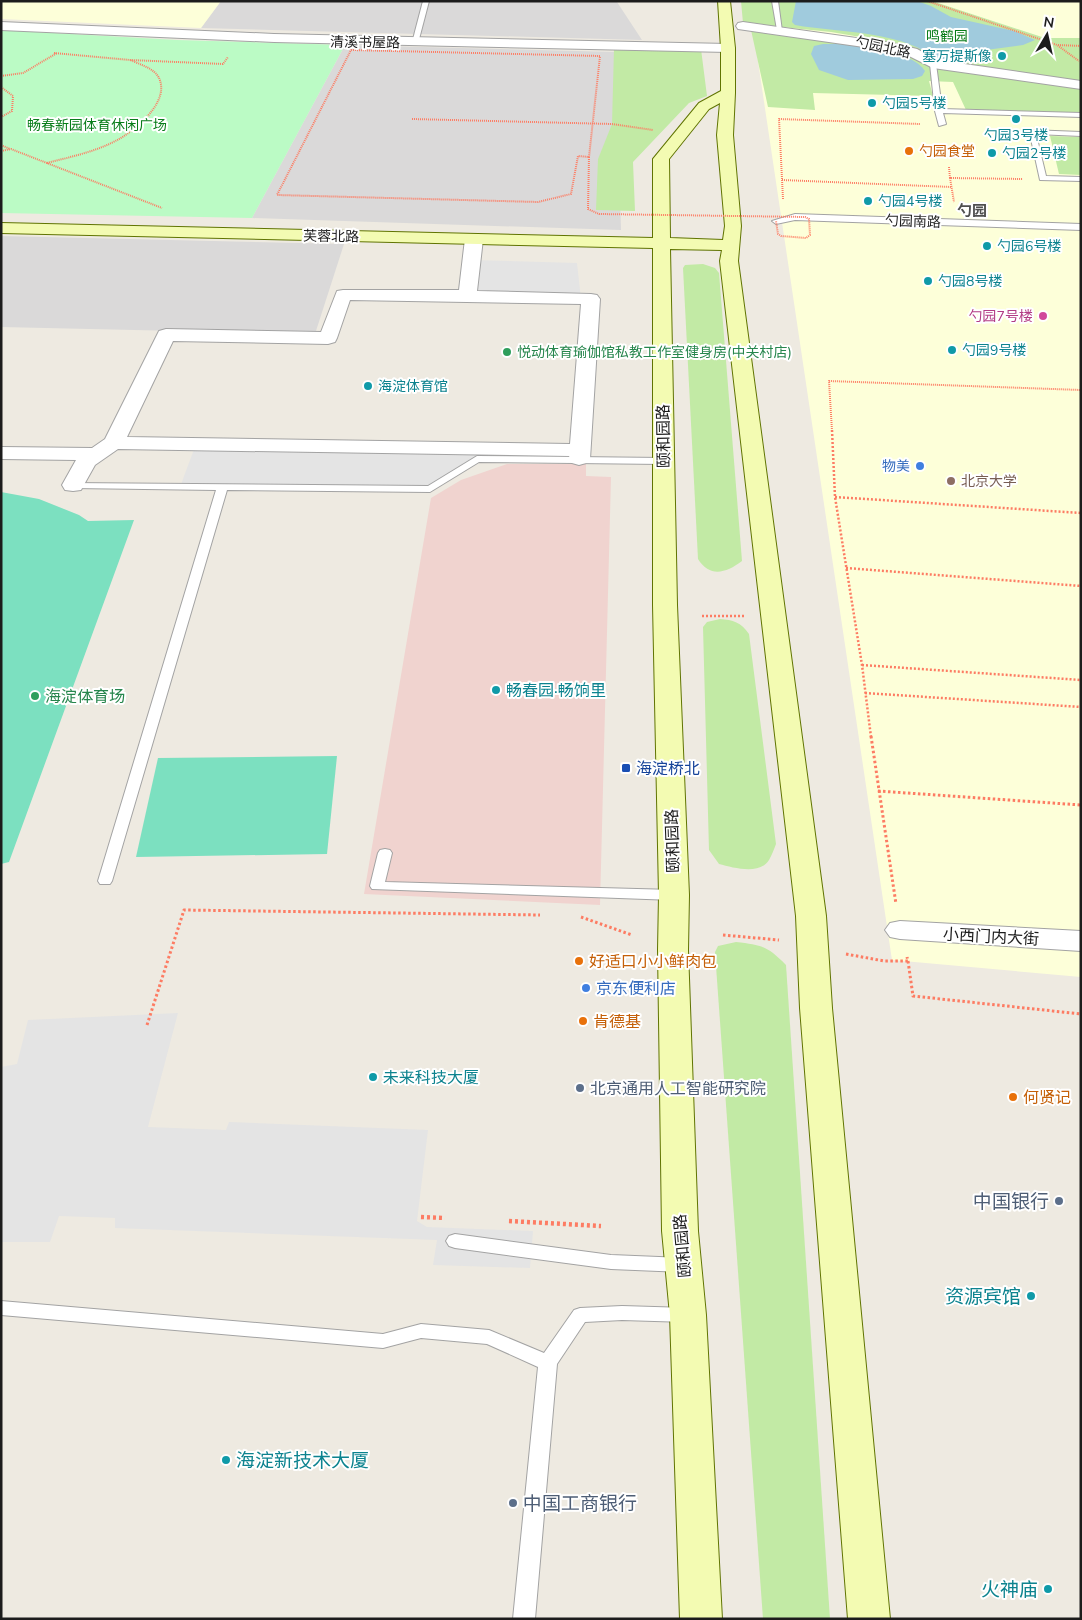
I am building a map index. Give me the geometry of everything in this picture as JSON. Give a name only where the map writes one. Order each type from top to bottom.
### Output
[{"type":"street","points":[[724,1],[728,48],[728,93],[725,136],[733,226],[729,261],[811,916],[816,1008],[869,1619]]},
{"type":"street","name":"清溪书屋路","points":[[1,26],[244,38],[728,48]]},
{"type":"street","name":"勺园北路","points":[[743,26],[892,47],[912,52],[933,64],[1081,85]]},
{"type":"street","name":"颐和园路","points":[[700,1619],[688,1315],[680,1231],[673,950],[674,895],[665,605],[661,159],[704,106],[728,93]]},
{"type":"street","name":"芙蓉北路","points":[[1,228],[731,245]]},
{"type":"street","points":[[467,296],[474,239]]},
{"type":"street","points":[[1,453],[105,448],[579,455],[591,300],[343,295],[328,338],[166,335],[105,448],[86,460],[73,485]]},
{"type":"street","name":"小西门内大街","points":[[900,930],[1081,941]]},
{"type":"lane","points":[[415,43],[426,1]]},
{"type":"lane","points":[[775,1],[780,30]]},
{"type":"lane","points":[[727,26],[743,26]]},
{"type":"lane","points":[[933,64],[942,124]]},
{"type":"lane","points":[[939,111],[1081,115]]},
{"type":"lane","points":[[1081,134],[1032,132],[1044,178],[1081,179]]},
{"type":"lane","name":"勺园南路","points":[[780,220],[795,216],[1081,228]]},
{"type":"lane","points":[[73,485],[430,490],[477,459],[579,455],[663,461]]},
{"type":"lane","points":[[105,881],[222,488]]},
{"type":"lane","points":[[385,853],[377,886],[674,895]]},
{"type":"lane","points":[[455,1241],[611,1262],[683,1265]]},
{"type":"lane","points":[[1,1308],[383,1341],[421,1331],[489,1337],[548,1363]]},
{"type":"lane","points":[[524,1619],[548,1363],[580,1315],[622,1313],[688,1315]]},
{"type":"path","points":[[927,1],[1057,45],[1081,62]]},
{"type":"path","points":[[49,52],[130,60],[223,64],[244,38]]},
{"type":"path","points":[[1057,45],[1081,46]]},
{"type":"path","points":[[589,157],[578,156],[571,194],[538,202],[277,195],[351,50],[600,56],[589,157],[588,210],[599,214],[805,217],[809,219],[810,236],[806,238],[781,236],[778,234],[780,220],[784,210]]},
{"type":"path","points":[[1,76],[23,73],[58,53]]},
{"type":"path","points":[[47,163],[94,150],[127,134],[154,108],[162,92],[159,77],[146,66],[130,60]]},
{"type":"path","points":[[1,87],[12,96],[12,111],[1,117]]},
{"type":"path","points":[[412,119],[612,124],[682,134]]},
{"type":"path","points":[[783,200],[779,119],[942,124]]},
{"type":"path","points":[[1,146],[190,219],[184,232]]},
{"type":"path","points":[[1,152],[11,149]]},
{"type":"path","points":[[949,167],[950,178],[1006,180],[1044,178]]},
{"type":"path","points":[[782,180],[951,187]]},
{"type":"path","points":[[900,930],[836,497],[829,381],[1081,390]]},
{"type":"path","points":[[836,497],[1081,513]]},
{"type":"path","points":[[846,568],[1081,586]]},
{"type":"path","points":[[702,616],[745,616]]},
{"type":"path","points":[[862,665],[1081,680]]},
{"type":"path","points":[[865,693],[1081,707]]},
{"type":"path","points":[[878,791],[1081,805]]},
{"type":"path","points":[[147,1025],[184,910],[534,915]]},
{"type":"path","points":[[577,916],[632,935]]},
{"type":"path","points":[[723,935],[778,940]]},
{"type":"path","points":[[908,961],[913,996],[1081,1014]]},
{"type":"shaded area","points":[[1,1],[221,1],[201,28],[1,19]]},
{"type":"shaded area","points":[[221,1],[654,1],[617,2],[642,40],[201,28]]},
{"type":"shaded area","name":"北京大学","points":[[749,1],[1081,1],[1081,977],[892,960]]},
{"type":"shaded area","points":[[345,45],[616,52],[621,230],[252,218]]},
{"type":"shaded area","points":[[1,236],[344,244],[315,334],[1,327]]},
{"type":"shaded area","points":[[471,260],[577,263],[581,299],[467,296]]},
{"type":"shaded area","points":[[196,444],[474,449],[477,459],[430,489],[180,487]]},
{"type":"shaded area","name":"畅春园·畅饷里","points":[[507,464],[586,464],[586,476],[611,477],[600,905],[364,894],[431,498],[461,480]]},
{"type":"shaded area","points":[[178,1013],[148,1127],[226,1130],[229,1122],[428,1130],[417,1221],[427,1227],[533,1231],[530,1268],[433,1265],[437,1240],[115,1228],[115,1218],[59,1216],[50,1242],[1,1242],[1,1067],[17,1064],[28,1020]]},
{"type":"green space","name":"鸣鹤园","points":[[741,1],[932,1],[1045,38],[1081,38],[1081,83],[935,62],[923,53],[884,41],[831,32],[743,23]]},
{"type":"green space","name":"畅春新园体育休闲广场","points":[[1,30],[177,40],[345,45],[252,218],[1,213]]},
{"type":"green space","points":[[751,30],[909,54],[931,66],[1081,87],[1081,113],[966,110],[953,82],[929,81],[933,96],[813,93],[815,110],[768,107]]},
{"type":"green space","points":[[614,48],[701,49],[707,96],[689,103],[633,162],[635,211],[596,210],[598,159],[612,124]]},
{"type":"green space","points":[[1050,136],[1081,137],[1081,175],[1059,174]]},
{"type":"green space","points":[[703,264],[715,268],[719,273],[742,561],[724,571],[718,572],[708,569],[698,559],[683,268],[685,265]]},
{"type":"green space","name":"海淀体育场","points":[[1,492],[39,499],[79,515],[88,521],[134,520],[9,862],[1,864]]},
{"type":"green space","points":[[720,619],[736,622],[749,634],[776,844],[770,858],[760,868],[746,869],[719,864],[709,850],[703,627],[707,622]]},
{"type":"green space","points":[[337,756],[327,854],[136,857],[158,758]]},
{"type":"green space","points":[[736,942],[752,944],[769,950],[786,965],[830,1619],[763,1619],[715,952],[718,946]]},
{"type":"water","points":[[796,1],[917,1],[951,17],[1014,31],[1035,40],[1023,45],[986,50],[935,61],[933,56],[901,41],[866,34],[795,25],[792,22]]},
{"type":"water","points":[[823,44],[878,48],[906,57],[917,63],[925,71],[922,76],[913,79],[848,80],[819,70],[811,54],[814,46]]},
{"type":"place","name":"塞万提斯像","points":[[1002,56]]},
{"type":"place","name":"勺园5号楼","points":[[872,103]]},
{"type":"place","name":"勺园3号楼","points":[[1016,119]]},
{"type":"place","name":"勺园食堂","points":[[909,151]]},
{"type":"place","name":"勺园2号楼","points":[[992,153]]},
{"type":"place","name":"勺园4号楼","points":[[868,201]]},
{"type":"place","name":"勺园6号楼","points":[[987,246]]},
{"type":"place","name":"勺园8号楼","points":[[928,281]]},
{"type":"place","name":"勺园7号楼","points":[[1043,316]]},
{"type":"place","name":"勺园9号楼","points":[[952,350]]},
{"type":"place","name":"悦动体育瑜伽馆私教工作室健身房(中关村店)","points":[[507,352]]},
{"type":"place","name":"海淀体育馆","points":[[368,386]]},
{"type":"place","name":"物美","points":[[920,466]]},
{"type":"place","name":"北京大学","points":[[951,481]]},
{"type":"place","name":"畅春园·畅饷里","points":[[496,690]]},
{"type":"place","name":"海淀体育场","points":[[35,696]]},
{"type":"place","name":"海淀桥北","points":[[626,768]]},
{"type":"place","name":"好适口小小鲜肉包","points":[[579,961]]},
{"type":"place","name":"京东便利店","points":[[586,988]]},
{"type":"place","name":"肯德基","points":[[583,1021]]},
{"type":"place","name":"未来科技大厦","points":[[373,1077]]},
{"type":"place","name":"北京通用人工智能研究院","points":[[580,1088]]},
{"type":"place","name":"何贤记","points":[[1013,1097]]},
{"type":"place","name":"中国银行","points":[[1059,1201]]},
{"type":"place","name":"资源宾馆","points":[[1031,1296]]},
{"type":"place","name":"海淀新技术大厦","points":[[226,1460]]},
{"type":"place","name":"中国工商银行","points":[[513,1503]]},
{"type":"place","name":"火神庙","points":[[1048,1589]]},
{"type":"district","name":"勺园","points":[[972,211]]}]
